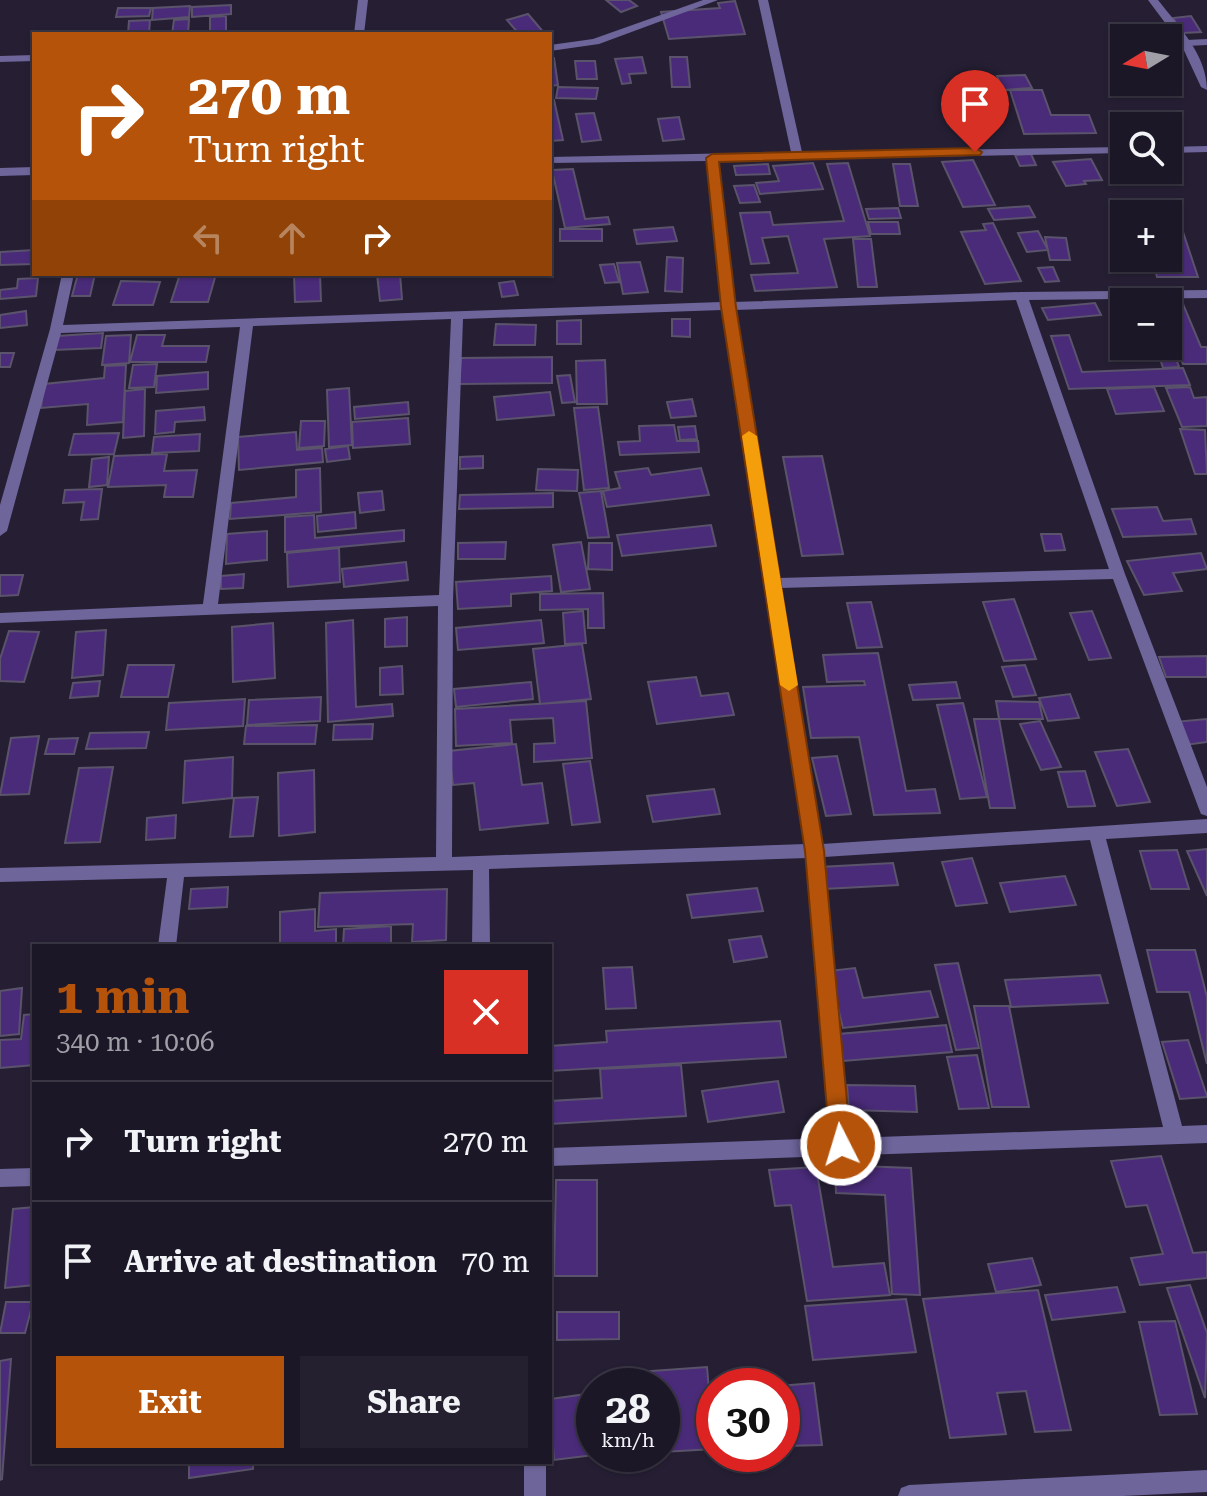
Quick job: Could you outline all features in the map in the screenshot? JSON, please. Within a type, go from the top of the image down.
[{"type":"street","points":[[359,32],[363,0]]},
{"type":"street","points":[[552,48],[595,42],[713,0]]},
{"type":"street","points":[[763,0],[797,154]]},
{"type":"street","points":[[1153,0],[1186,43],[1207,87]]},
{"type":"street","points":[[1186,43],[1207,42]]},
{"type":"street","points":[[0,59],[32,58]]},
{"type":"street","points":[[1182,150],[1207,149]]},
{"type":"street","points":[[552,160],[1110,150]]},
{"type":"street","points":[[712,158],[728,307],[815,851],[841,1145]]},
{"type":"street","points":[[0,172],[32,171]]},
{"type":"street","points":[[0,531],[68,276]]},
{"type":"street","points":[[56,329],[1021,296],[1207,294]]},
{"type":"street","points":[[1021,296],[1118,574],[1207,809]]},
{"type":"street","points":[[444,864],[446,600],[457,317]]},
{"type":"street","points":[[210,610],[247,323]]},
{"type":"street","points":[[773,583],[1118,574]]},
{"type":"street","points":[[0,618],[446,600]]},
{"type":"street","points":[[0,875],[815,851],[1207,826]]},
{"type":"street","points":[[1096,833],[1175,1137]]},
{"type":"street","points":[[481,863],[481,944]]},
{"type":"street","points":[[167,944],[177,869]]},
{"type":"street","points":[[552,1157],[1207,1134]]},
{"type":"street","points":[[0,1178],[32,1177]]},
{"type":"street","points":[[535,1464],[535,1496]]},
{"type":"street","points":[[909,1496],[1207,1481]]},
{"type":"building","points":[[606,0],[629,0],[637,6],[621,12]]},
{"type":"building","points":[[735,1],[745,34],[669,39],[661,12],[720,8],[718,3]]},
{"type":"building","points":[[231,5],[231,14],[192,17],[192,7]]},
{"type":"building","points":[[190,6],[189,17],[152,20],[153,8]]},
{"type":"building","points":[[118,8],[151,8],[149,16],[116,17]]},
{"type":"building","points":[[528,14],[543,32],[517,32],[507,20]]},
{"type":"building","points":[[226,16],[226,32],[210,32],[210,17]]},
{"type":"building","points":[[1191,16],[1201,32],[1183,33],[1182,24],[1177,24],[1173,18]]},
{"type":"building","points":[[189,19],[188,32],[172,32],[174,20]]},
{"type":"building","points":[[150,20],[149,32],[128,32],[129,21]]},
{"type":"building","points":[[642,57],[646,73],[629,74],[631,83],[622,84],[615,59]]},
{"type":"building","points":[[670,57],[687,57],[690,87],[672,87]]},
{"type":"building","points":[[552,58],[554,58],[558,85],[552,86]]},
{"type":"building","points":[[575,61],[595,61],[597,79],[577,79]]},
{"type":"building","points":[[1025,75],[1032,88],[1003,90],[997,76]]},
{"type":"building","points":[[558,87],[598,88],[596,99],[556,98]]},
{"type":"building","points":[[1010,90],[1042,90],[1051,115],[1089,115],[1096,133],[1024,134]]},
{"type":"building","points":[[552,100],[554,100],[563,140],[552,141]]},
{"type":"building","points":[[594,113],[601,140],[582,142],[576,114]]},
{"type":"building","points":[[679,117],[684,139],[663,141],[658,119]]},
{"type":"building","points":[[1031,154],[1036,165],[1020,166],[1015,155]]},
{"type":"building","points":[[1091,159],[1102,180],[1066,186],[1053,162]]},
{"type":"building","points":[[973,160],[995,205],[963,207],[942,162]]},
{"type":"building","points":[[813,163],[823,189],[760,194],[756,183],[779,181],[773,166]]},
{"type":"building","points":[[848,163],[870,236],[824,239],[837,287],[755,291],[751,275],[798,273],[788,236],[762,238],[769,263],[751,264],[740,213],[770,212],[773,225],[844,221],[827,164]]},
{"type":"building","points":[[768,164],[770,174],[736,175],[734,166]]},
{"type":"building","points":[[893,164],[910,164],[918,206],[900,206]]},
{"type":"building","points":[[573,169],[585,219],[608,217],[610,224],[565,228],[552,170]]},
{"type":"building","points":[[754,185],[760,202],[740,203],[734,186]]},
{"type":"building","points":[[1029,206],[1035,217],[994,220],[988,209]]},
{"type":"building","points":[[898,208],[901,218],[869,219],[866,209]]},
{"type":"building","points":[[868,222],[898,222],[900,234],[871,234]]},
{"type":"building","points":[[993,223],[1021,281],[985,284],[961,232],[986,230],[983,224]]},
{"type":"building","points":[[673,227],[677,241],[637,244],[634,230]]},
{"type":"building","points":[[560,229],[602,229],[602,241],[560,241]]},
{"type":"building","points":[[1182,229],[1198,277],[1157,277],[1156,272],[1182,272]]},
{"type":"building","points":[[1038,231],[1048,250],[1027,252],[1018,233]]},
{"type":"building","points":[[1045,237],[1066,238],[1070,260],[1050,260]]},
{"type":"building","points":[[853,239],[871,239],[877,287],[858,287]]},
{"type":"building","points":[[32,250],[32,264],[0,265],[0,252]]},
{"type":"building","points":[[667,257],[683,258],[682,292],[665,291]]},
{"type":"building","points":[[640,262],[648,292],[623,294],[617,263]]},
{"type":"building","points":[[614,264],[619,282],[605,283],[600,265]]},
{"type":"building","points":[[1053,267],[1059,281],[1045,282],[1038,268]]},
{"type":"building","points":[[77,276],[95,276],[90,296],[72,296]]},
{"type":"building","points":[[179,276],[215,276],[208,302],[171,302]]},
{"type":"building","points":[[294,276],[320,276],[321,301],[295,302]]},
{"type":"building","points":[[377,276],[400,276],[402,299],[380,301]]},
{"type":"building","points":[[38,278],[36,296],[0,299],[0,290],[17,288],[18,279]]},
{"type":"building","points":[[121,281],[160,282],[153,305],[113,305]]},
{"type":"building","points":[[514,281],[518,295],[502,297],[499,283]]},
{"type":"building","points":[[1095,303],[1101,315],[1048,320],[1042,308]]},
{"type":"building","points":[[1182,304],[1201,347],[1207,347],[1207,364],[1183,364]]},
{"type":"building","points":[[26,311],[27,325],[0,328],[0,315]]},
{"type":"building","points":[[672,319],[690,319],[690,337],[672,336]]},
{"type":"building","points":[[581,320],[581,344],[557,344],[557,321]]},
{"type":"building","points":[[496,324],[536,325],[535,345],[494,345]]},
{"type":"building","points":[[103,333],[101,348],[54,350],[57,336]]},
{"type":"building","points":[[131,335],[129,363],[102,365],[106,336]]},
{"type":"building","points":[[137,335],[165,335],[162,346],[209,346],[206,362],[130,362]]},
{"type":"building","points":[[1069,335],[1082,372],[1183,368],[1190,385],[1069,389],[1051,336]]},
{"type":"building","points":[[0,353],[14,353],[10,367],[0,367]]},
{"type":"building","points":[[552,357],[552,383],[459,384],[461,358]]},
{"type":"building","points":[[605,360],[607,404],[577,404],[576,361]]},
{"type":"building","points":[[1160,360],[1177,360],[1179,367],[1163,368]]},
{"type":"building","points":[[157,364],[154,387],[129,388],[133,365]]},
{"type":"building","points":[[126,365],[123,422],[87,425],[88,404],[41,408],[44,384],[104,378],[105,366]]},
{"type":"building","points":[[208,372],[208,389],[156,393],[157,376]]},
{"type":"building","points":[[570,375],[575,402],[562,403],[557,376]]},
{"type":"building","points":[[1154,387],[1164,411],[1116,414],[1107,389]]},
{"type":"building","points":[[1190,387],[1194,398],[1207,397],[1207,426],[1182,427],[1166,388]]},
{"type":"building","points":[[349,388],[352,445],[329,447],[327,390]]},
{"type":"building","points":[[145,389],[144,436],[123,438],[125,391]]},
{"type":"building","points":[[550,392],[554,415],[497,420],[494,397]]},
{"type":"building","points":[[692,399],[696,416],[671,418],[667,402]]},
{"type":"building","points":[[408,402],[409,414],[355,419],[354,407]]},
{"type":"building","points":[[204,407],[205,420],[175,422],[174,432],[155,434],[156,411]]},
{"type":"building","points":[[598,407],[609,488],[584,490],[574,408]]},
{"type":"building","points":[[408,418],[410,444],[353,448],[352,422]]},
{"type":"building","points":[[301,421],[325,421],[324,446],[299,448]]},
{"type":"building","points":[[674,425],[677,441],[698,441],[699,452],[620,455],[618,442],[640,441],[639,426]]},
{"type":"building","points":[[695,426],[697,439],[680,440],[678,427]]},
{"type":"building","points":[[1180,429],[1205,430],[1207,474],[1195,474]]},
{"type":"building","points":[[296,432],[297,450],[322,448],[323,462],[239,470],[238,437]]},
{"type":"building","points":[[119,433],[114,454],[69,455],[74,434]]},
{"type":"building","points":[[200,434],[199,451],[152,453],[154,437]]},
{"type":"building","points":[[348,446],[350,459],[327,462],[325,449]]},
{"type":"building","points":[[167,454],[164,471],[197,470],[193,497],[164,497],[166,485],[108,487],[114,456]]},
{"type":"building","points":[[483,456],[483,468],[460,469],[460,457]]},
{"type":"building","points":[[822,456],[843,554],[802,556],[783,457]]},
{"type":"building","points":[[109,457],[107,485],[89,487],[92,459]]},
{"type":"building","points":[[320,468],[321,512],[230,519],[231,503],[296,497],[296,470]]},
{"type":"building","points":[[648,468],[651,475],[701,468],[709,495],[607,507],[603,491],[620,488],[615,472]]},
{"type":"building","points":[[538,469],[578,470],[577,491],[536,490]]},
{"type":"building","points":[[102,489],[98,519],[81,520],[84,502],[63,503],[65,490]]},
{"type":"building","points":[[382,491],[384,510],[360,513],[358,493]]},
{"type":"building","points":[[601,491],[609,537],[588,538],[579,493]]},
{"type":"building","points":[[553,493],[553,507],[459,509],[460,495]]},
{"type":"building","points":[[1157,507],[1163,521],[1191,519],[1196,534],[1123,537],[1112,509]]},
{"type":"building","points":[[355,512],[356,528],[318,532],[317,516]]},
{"type":"building","points":[[314,515],[315,538],[404,530],[404,541],[285,552],[285,517]]},
{"type":"building","points":[[711,525],[716,546],[622,556],[617,535]]},
{"type":"building","points":[[267,531],[267,560],[226,564],[227,534]]},
{"type":"building","points":[[1041,534],[1061,534],[1065,550],[1045,551]]},
{"type":"building","points":[[506,542],[505,559],[458,559],[458,543]]},
{"type":"building","points":[[581,542],[590,589],[561,592],[553,545]]},
{"type":"building","points":[[589,543],[612,543],[612,570],[588,569]]},
{"type":"building","points":[[339,548],[340,582],[288,587],[287,553]]},
{"type":"building","points":[[1201,553],[1207,569],[1173,573],[1182,591],[1144,595],[1127,561]]},
{"type":"building","points":[[406,562],[408,580],[344,587],[342,569]]},
{"type":"building","points":[[244,574],[243,588],[221,589],[221,576]]},
{"type":"building","points":[[0,575],[23,575],[18,595],[0,596]]},
{"type":"building","points":[[551,576],[552,591],[511,594],[511,606],[458,609],[456,582]]},
{"type":"building","points":[[603,593],[604,628],[588,628],[588,609],[540,610],[540,594]]},
{"type":"building","points":[[1014,599],[1036,659],[1004,661],[983,602]]},
{"type":"building","points":[[871,602],[882,647],[857,648],[847,603]]},
{"type":"building","points":[[583,611],[586,643],[565,644],[563,613]]},
{"type":"building","points":[[1092,611],[1111,658],[1089,660],[1070,613]]},
{"type":"building","points":[[407,617],[407,646],[385,647],[385,619]]},
{"type":"building","points":[[353,620],[356,707],[392,704],[393,716],[328,722],[326,623]]},
{"type":"building","points":[[541,620],[544,643],[458,650],[456,628]]},
{"type":"building","points":[[273,623],[275,678],[233,682],[232,627]]},
{"type":"building","points":[[106,630],[103,675],[72,678],[76,632]]},
{"type":"building","points":[[9,631],[39,632],[24,682],[0,681],[0,659]]},
{"type":"building","points":[[582,644],[591,699],[540,704],[533,649]]},
{"type":"building","points":[[878,653],[906,791],[935,789],[940,813],[874,815],[859,737],[811,738],[803,687],[865,685],[864,681],[827,682],[823,655]]},
{"type":"building","points":[[1207,656],[1207,677],[1166,677],[1159,657]]},
{"type":"building","points":[[128,665],[174,665],[168,697],[121,697]]},
{"type":"building","points":[[1025,665],[1036,695],[1013,697],[1002,667]]},
{"type":"building","points":[[402,666],[403,694],[380,695],[380,668]]},
{"type":"building","points":[[696,677],[701,696],[728,693],[734,715],[657,724],[648,682]]},
{"type":"building","points":[[100,681],[98,696],[70,698],[73,683]]},
{"type":"building","points":[[531,682],[533,699],[456,707],[454,689]]},
{"type":"building","points":[[956,682],[960,698],[913,700],[909,685]]},
{"type":"building","points":[[1070,694],[1079,718],[1048,721],[1039,698]]},
{"type":"building","points":[[321,697],[320,721],[247,725],[249,700]]},
{"type":"building","points":[[245,699],[243,726],[166,730],[169,703]]},
{"type":"building","points":[[586,701],[592,758],[534,762],[534,744],[555,743],[553,718],[510,720],[512,743],[456,746],[455,709]]},
{"type":"building","points":[[996,701],[1039,702],[1043,719],[999,719]]},
{"type":"building","points":[[963,703],[987,797],[960,799],[937,705]]},
{"type":"building","points":[[974,719],[999,719],[1015,808],[990,808]]},
{"type":"building","points":[[1207,719],[1207,742],[1185,745],[1174,722]]},
{"type":"building","points":[[1040,721],[1061,767],[1041,770],[1020,724]]},
{"type":"building","points":[[373,724],[372,739],[333,740],[334,725]]},
{"type":"building","points":[[317,725],[315,744],[244,744],[246,726]]},
{"type":"building","points":[[149,732],[146,748],[86,749],[90,733]]},
{"type":"building","points":[[39,736],[29,794],[0,795],[11,738]]},
{"type":"building","points":[[78,738],[74,754],[45,754],[49,739]]},
{"type":"building","points":[[516,744],[522,785],[542,783],[548,823],[480,830],[474,783],[453,785],[449,751]]},
{"type":"building","points":[[1128,749],[1150,802],[1117,806],[1095,752]]},
{"type":"building","points":[[837,756],[851,814],[826,816],[812,758]]},
{"type":"building","points":[[233,757],[232,798],[183,803],[185,761]]},
{"type":"building","points":[[590,761],[600,822],[572,825],[563,764]]},
{"type":"building","points":[[113,767],[100,842],[65,843],[79,768]]},
{"type":"building","points":[[314,770],[315,832],[279,836],[278,773]]},
{"type":"building","points":[[1085,771],[1095,806],[1068,807],[1058,772]]},
{"type":"building","points":[[714,789],[720,814],[653,822],[647,796]]},
{"type":"building","points":[[258,797],[253,836],[230,837],[234,798]]},
{"type":"building","points":[[176,815],[175,838],[146,840],[147,818]]},
{"type":"building","points":[[1207,849],[1207,896],[1187,851]]},
{"type":"building","points":[[1177,850],[1189,889],[1151,889],[1140,851]]},
{"type":"building","points":[[972,858],[987,903],[956,906],[942,862]]},
{"type":"building","points":[[893,863],[898,885],[824,889],[820,867]]},
{"type":"building","points":[[1065,876],[1076,905],[1010,912],[1000,883]]},
{"type":"building","points":[[228,887],[227,907],[189,909],[191,889]]},
{"type":"building","points":[[757,888],[763,911],[692,918],[687,895]]},
{"type":"building","points":[[447,889],[446,940],[412,942],[413,924],[318,927],[320,893]]},
{"type":"building","points":[[315,909],[315,931],[336,929],[336,944],[280,944],[280,912]]},
{"type":"building","points":[[391,926],[391,944],[343,944],[344,929]]},
{"type":"building","points":[[761,936],[767,957],[734,962],[729,940]]},
{"type":"building","points":[[1147,950],[1195,950],[1207,997],[1207,1064],[1189,992],[1157,992]]},
{"type":"building","points":[[958,963],[979,1048],[956,1050],[935,965]]},
{"type":"building","points":[[632,967],[636,1008],[606,1009],[603,968]]},
{"type":"building","points":[[855,968],[863,998],[930,991],[938,1017],[843,1028],[829,971]]},
{"type":"building","points":[[1100,975],[1108,1003],[1011,1007],[1005,980]]},
{"type":"building","points":[[22,988],[19,1034],[0,1036],[0,991]]},
{"type":"building","points":[[974,1006],[1009,1006],[1029,1107],[992,1107]]},
{"type":"building","points":[[32,1014],[32,1065],[0,1068],[0,1040],[21,1039],[24,1015]]},
{"type":"building","points":[[780,1021],[786,1057],[552,1071],[552,1046],[607,1042],[606,1031]]},
{"type":"building","points":[[946,1025],[952,1052],[843,1061],[838,1034]]},
{"type":"building","points":[[1188,1040],[1207,1097],[1180,1099],[1162,1042]]},
{"type":"building","points":[[977,1055],[989,1108],[959,1109],[947,1057]]},
{"type":"building","points":[[681,1065],[686,1116],[552,1124],[552,1101],[602,1098],[600,1069]]},
{"type":"building","points":[[778,1081],[784,1112],[708,1122],[702,1091]]},
{"type":"building","points":[[847,1085],[915,1086],[917,1112],[849,1110]]},
{"type":"building","points":[[1161,1156],[1193,1253],[1207,1252],[1207,1278],[1140,1285],[1131,1258],[1163,1254],[1147,1205],[1126,1207],[1111,1161]]},
{"type":"building","points":[[835,1165],[911,1168],[920,1295],[892,1294],[885,1195],[836,1193]]},
{"type":"building","points":[[816,1167],[833,1267],[884,1263],[890,1295],[807,1301],[791,1205],[775,1206],[769,1170]]},
{"type":"building","points":[[556,1180],[597,1180],[597,1276],[554,1276]]},
{"type":"building","points":[[32,1207],[32,1285],[5,1288],[13,1209]]},
{"type":"building","points":[[1032,1258],[1041,1285],[996,1292],[988,1264]]},
{"type":"building","points":[[1190,1285],[1207,1333],[1205,1398],[1167,1288]]},
{"type":"building","points":[[1117,1287],[1125,1312],[1052,1320],[1045,1295]]},
{"type":"building","points":[[1038,1290],[1071,1430],[1035,1432],[1026,1391],[997,1393],[1006,1434],[950,1438],[923,1299]]},
{"type":"building","points":[[906,1299],[916,1352],[813,1360],[805,1306]]},
{"type":"building","points":[[6,1302],[32,1302],[25,1333],[0,1333]]},
{"type":"building","points":[[557,1312],[619,1312],[619,1339],[557,1340]]},
{"type":"building","points":[[1175,1321],[1197,1414],[1160,1415],[1139,1322]]},
{"type":"building","points":[[11,1359],[2,1479],[0,1480],[0,1361]]},
{"type":"building","points":[[707,1367],[696,1368],[696,1450],[680,1451],[680,1369]]},
{"type":"building","points":[[814,1383],[822,1445],[800,1446],[800,1384]]},
{"type":"building","points":[[576,1395],[576,1457],[554,1460],[552,1399]]},
{"type":"building","points":[[189,1464],[253,1464],[253,1469],[189,1478]]},
{"type":"slow traffic","points":[[749,436],[789,685]]},
{"type":"route","points":[[841,1145],[815,851],[728,307],[712,158],[975,152]]}]
